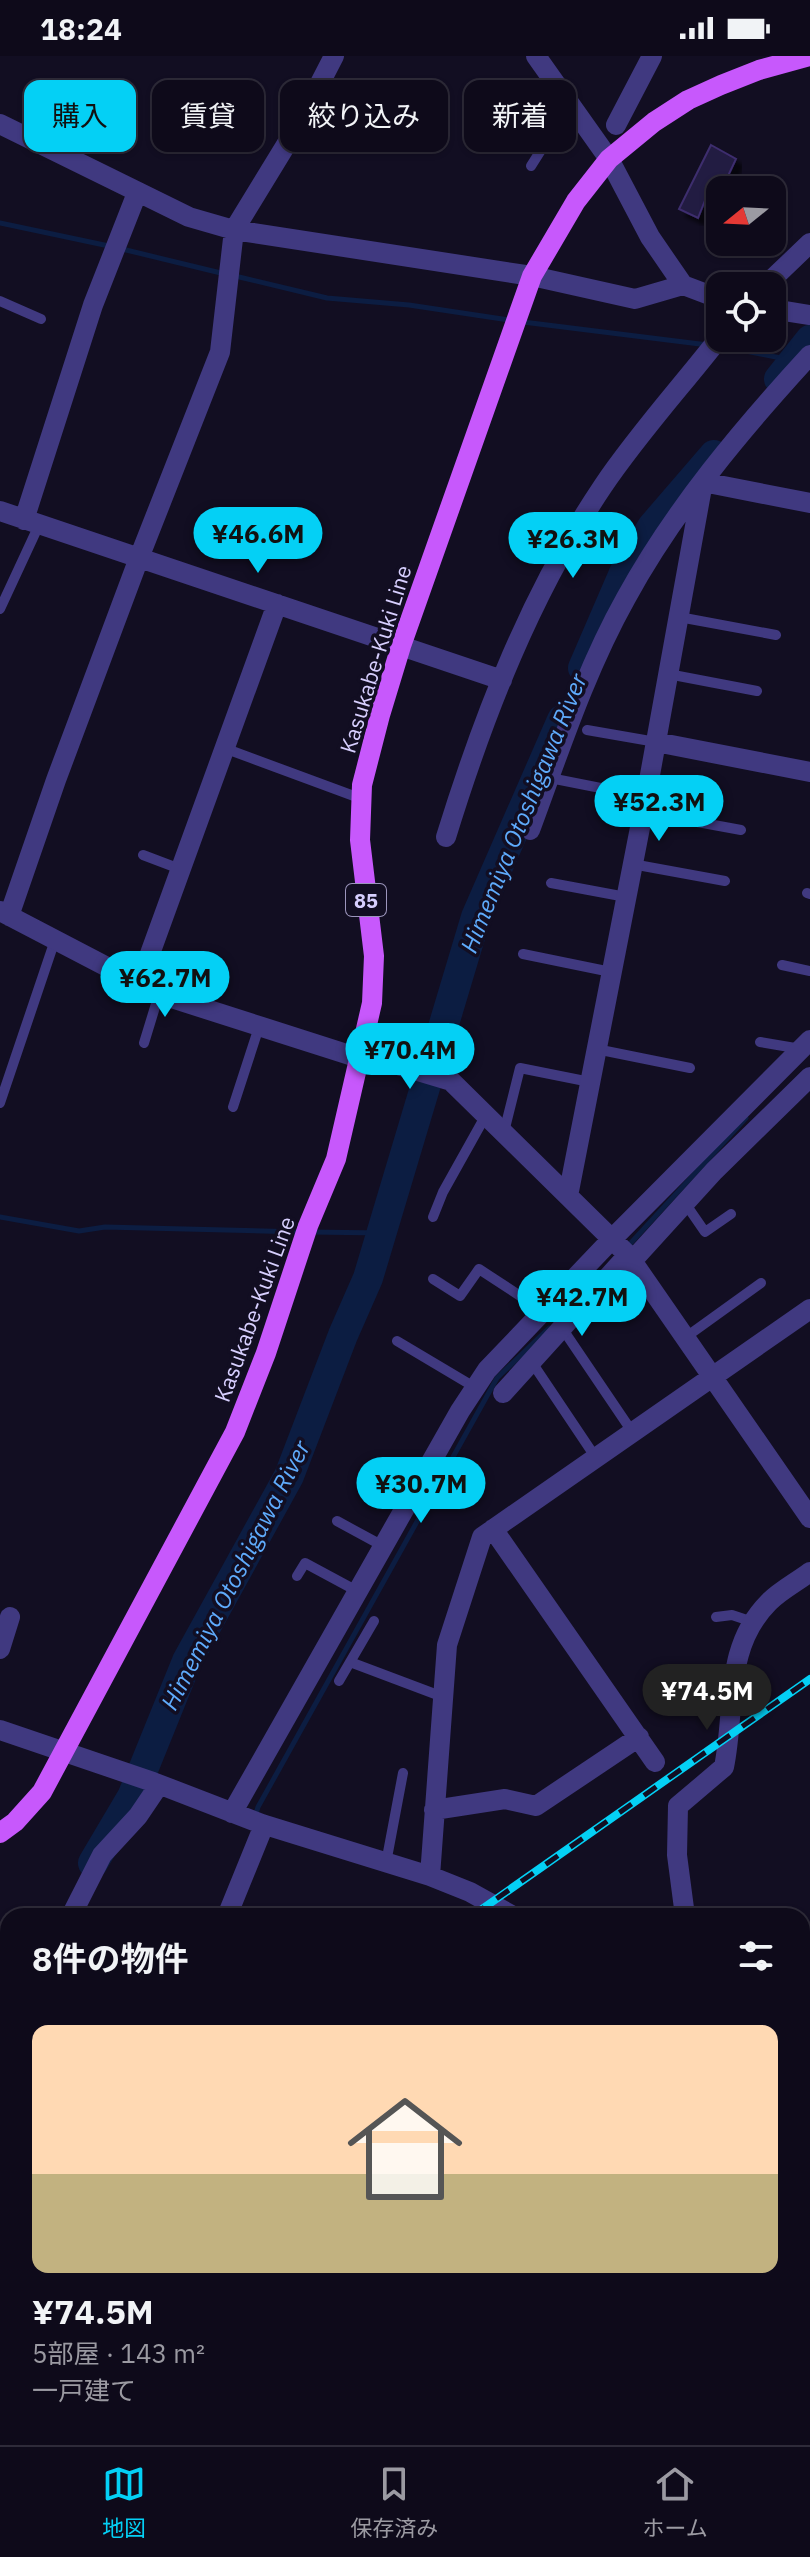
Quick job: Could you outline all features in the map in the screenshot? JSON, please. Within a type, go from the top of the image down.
[{"type":"main road","name":"Kasukabe-Kuki Line","points":[[0,1833],[15,1822],[42,1792],[68,1754],[235,1432],[266,1353],[308,1226],[336,1159],[372,1003],[374,956],[360,840],[362,785],[401,646],[532,276],[576,201],[609,159],[654,122],[688,100],[759,70],[810,56]]},
{"type":"street","points":[[334,56],[300,122],[234,230],[220,352],[4,913],[159,994],[359,1058],[381,1060],[451,1081],[622,1249],[810,1518]]},
{"type":"street","points":[[536,56],[553,80]]},
{"type":"street","points":[[616,125],[652,56]]},
{"type":"street","points":[[576,112],[609,159],[650,237],[683,285],[706,294]]},
{"type":"street","points":[[0,124],[189,217],[234,230],[532,276],[635,299],[683,285]]},
{"type":"street","points":[[32,522],[93,305],[137,193]]},
{"type":"street","points":[[780,272],[810,243]]},
{"type":"street","points":[[786,311],[810,315]]},
{"type":"street","points":[[446,837],[474,749],[502,680],[565,546],[644,430],[708,352]]},
{"type":"street","points":[[530,830],[568,724],[623,602],[642,569],[703,482],[810,355]]},
{"type":"street","points":[[703,482],[810,503]]},
{"type":"street","points":[[568,1196],[703,482]]},
{"type":"street","points":[[0,511],[502,680]]},
{"type":"street","points":[[139,984],[277,604]]},
{"type":"street","points":[[656,742],[810,772]]},
{"type":"street","points":[[503,1393],[562,1328],[622,1249],[806,1044]]},
{"type":"street","points":[[236,1814],[357,1591],[487,1370],[543,1311],[685,1203],[810,1077]]},
{"type":"street","points":[[430,1876],[447,1645],[482,1537],[810,1309]]},
{"type":"street","points":[[493,1529],[655,1762]]},
{"type":"street","points":[[684,1908],[677,1855],[678,1806],[724,1767],[732,1678],[746,1630],[770,1601],[810,1572]]},
{"type":"street","points":[[0,1649],[10,1617]]},
{"type":"street","points":[[0,1730],[156,1783],[263,1824],[430,1876],[499,1908]]},
{"type":"street","points":[[434,1810],[505,1799],[536,1806],[639,1737]]},
{"type":"street","points":[[75,1908],[102,1855],[138,1816],[156,1783]]},
{"type":"street","points":[[230,1908],[263,1824]]},
{"type":"lane","points":[[531,166],[540,152]]},
{"type":"lane","points":[[0,301],[41,319]]},
{"type":"lane","points":[[0,609],[32,522]]},
{"type":"lane","points":[[679,617],[776,635]]},
{"type":"lane","points":[[668,674],[757,691]]},
{"type":"lane","points":[[587,730],[656,742]]},
{"type":"lane","points":[[224,748],[362,799]]},
{"type":"lane","points":[[550,778],[741,830]]},
{"type":"lane","points":[[143,855],[180,869]]},
{"type":"lane","points":[[632,864],[725,881]]},
{"type":"lane","points":[[551,883],[626,897]]},
{"type":"lane","points":[[0,1103],[55,940]]},
{"type":"lane","points":[[523,954],[611,972]]},
{"type":"lane","points":[[782,965],[810,971]]},
{"type":"lane","points":[[144,1043],[159,994]]},
{"type":"lane","points":[[233,1107],[259,1027]]},
{"type":"lane","points":[[760,1042],[806,1044]]},
{"type":"lane","points":[[596,1049],[690,1068]]},
{"type":"lane","points":[[504,1133],[520,1068],[590,1082]]},
{"type":"lane","points":[[433,1217],[443,1192],[486,1115]]},
{"type":"lane","points":[[685,1203],[705,1232],[731,1214]]},
{"type":"lane","points":[[433,1279],[460,1296],[479,1269],[543,1311]]},
{"type":"lane","points":[[686,1337],[761,1283]]},
{"type":"lane","points":[[562,1328],[633,1433]]},
{"type":"lane","points":[[397,1341],[476,1388]]},
{"type":"lane","points":[[531,1361],[596,1458]]},
{"type":"lane","points":[[337,1521],[383,1546]]},
{"type":"lane","points":[[297,1576],[305,1563],[357,1591]]},
{"type":"lane","points":[[716,1617],[732,1615],[753,1622]]},
{"type":"lane","points":[[339,1681],[374,1621]]},
{"type":"lane","points":[[350,1662],[443,1697]]},
{"type":"lane","points":[[386,1863],[403,1773]]},
{"type":"building","points":[[711,145],[736,159],[728,176],[706,176],[706,198],[698,218],[679,209]]},
{"type":"waterway","points":[[0,223],[109,246]]},
{"type":"waterway","points":[[122,249],[225,274]]},
{"type":"waterway","points":[[235,276],[327,298],[409,305],[509,320]]},
{"type":"waterway","points":[[523,322],[706,345]]},
{"type":"waterway","points":[[779,379],[810,340]]},
{"type":"waterway","points":[[751,352],[781,358],[790,364]]},
{"type":"waterway","name":"Himemiya Otoshigawa River","points":[[583,668],[624,573],[652,527],[714,455]]},
{"type":"waterway","name":"Himemiya Otoshigawa River","points":[[93,1863],[132,1797],[187,1661],[289,1476],[368,1278],[476,917],[562,720]]},
{"type":"waterway","points":[[628,1246],[746,1118]]},
{"type":"waterway","points":[[0,1217],[79,1231],[105,1227],[301,1232]]},
{"type":"waterway","points":[[311,1232],[382,1233]]},
{"type":"waterway","points":[[255,1817],[497,1378],[549,1328]]},
{"type":"railway","points":[[483,1908],[810,1679]]}]
